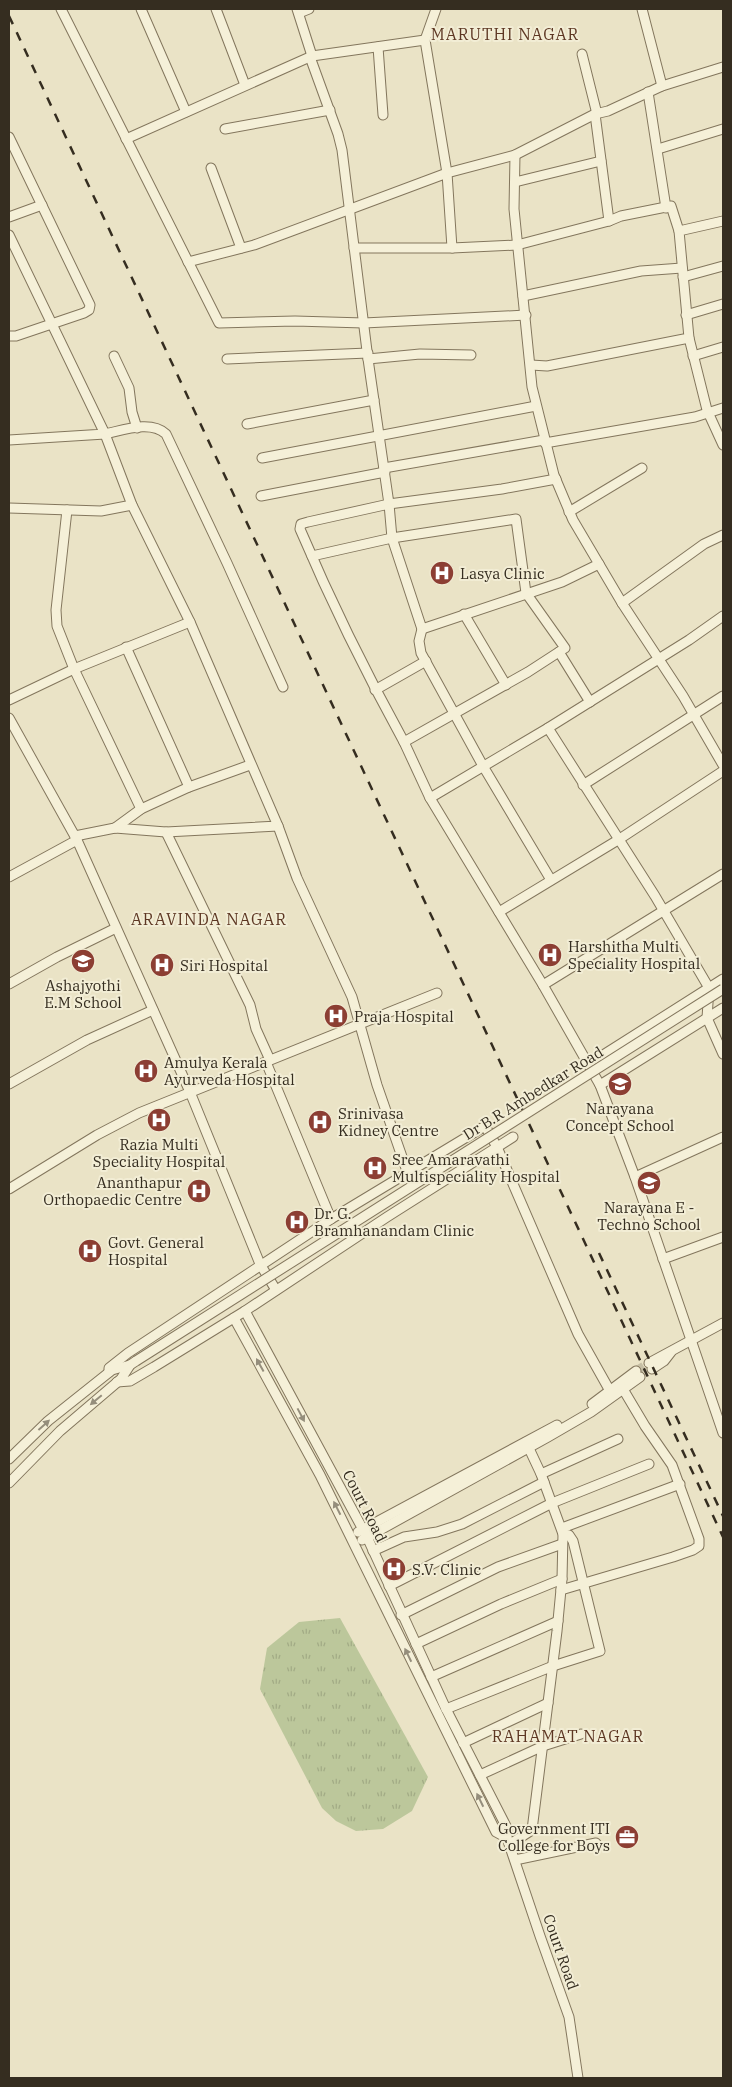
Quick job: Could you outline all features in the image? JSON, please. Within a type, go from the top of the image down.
[{"type":"street","points":[[64,9],[126,139],[219,323],[295,321],[364,323],[526,315]]},
{"type":"street","points":[[141,9],[186,112]]},
{"type":"street","points":[[216,9],[244,85]]},
{"type":"street","points":[[309,9],[298,11],[340,141],[392,538],[422,629],[419,641],[426,661],[483,766],[551,880]]},
{"type":"street","points":[[436,9],[425,40],[447,173],[452,248]]},
{"type":"street","points":[[642,9],[662,86]]},
{"type":"street","points":[[126,139],[311,56],[425,40]]},
{"type":"street","points":[[378,47],[383,115]]},
{"type":"street","points":[[582,54],[596,114],[609,222]]},
{"type":"street","points":[[188,262],[241,248],[350,210],[447,173],[516,155],[596,114],[608,111],[662,86],[723,67]]},
{"type":"street","points":[[648,92],[666,208]]},
{"type":"street","points":[[224,129],[330,110]]},
{"type":"street","points":[[658,149],[723,129]]},
{"type":"street","points":[[9,137],[90,305],[89,310],[84,313],[16,336],[9,336]]},
{"type":"street","points":[[516,155],[514,209],[532,386],[556,479],[569,512],[599,564],[694,715],[723,765]]},
{"type":"street","points":[[515,182],[601,160]]},
{"type":"street","points":[[211,168],[241,248]]},
{"type":"street","points":[[9,217],[42,205]]},
{"type":"street","points":[[354,248],[452,248],[517,245],[609,222],[622,216],[672,206],[679,231],[688,338],[708,414],[723,445]]},
{"type":"street","points":[[679,231],[723,221]]},
{"type":"street","points":[[10,241],[105,434],[132,505],[190,622],[250,765],[278,826],[312,911],[352,997],[377,1085],[408,1174]]},
{"type":"street","points":[[523,296],[641,271],[682,273],[723,266]]},
{"type":"street","points":[[686,315],[723,304]]},
{"type":"street","points":[[531,365],[548,366],[688,338]]},
{"type":"street","points":[[693,356],[723,347]]},
{"type":"street","points":[[227,359],[420,354],[471,355]]},
{"type":"street","points":[[114,356],[129,388],[132,412],[138,428]]},
{"type":"street","points":[[247,424],[374,400]]},
{"type":"street","points":[[262,458],[536,406]]},
{"type":"street","points":[[261,496],[384,470],[708,414],[723,408]]},
{"type":"street","points":[[9,440],[105,434],[138,428],[158,428],[168,438],[283,687]]},
{"type":"street","points":[[569,512],[642,468]]},
{"type":"street","points":[[556,479],[502,490],[389,504],[301,524],[300,529],[375,690],[404,742],[430,798],[544,985],[600,1085],[635,1177],[691,1340],[721,1416],[723,1433]]},
{"type":"street","points":[[9,508],[101,510],[132,505]]},
{"type":"street","points":[[67,510],[56,616],[57,626],[74,669],[141,808]]},
{"type":"street","points":[[312,556],[392,538],[516,518],[526,593],[565,648],[455,715],[404,742]]},
{"type":"street","points":[[622,603],[704,544],[723,535]]},
{"type":"street","points":[[422,629],[562,582],[599,564]]},
{"type":"street","points":[[464,614],[506,685]]},
{"type":"street","points":[[430,798],[590,702],[723,616]]},
{"type":"street","points":[[9,700],[74,669],[190,622]]},
{"type":"street","points":[[126,647],[189,787]]},
{"type":"street","points":[[559,652],[590,702]]},
{"type":"street","points":[[375,690],[426,661]]},
{"type":"street","points":[[583,785],[723,696]]},
{"type":"street","points":[[9,718],[76,838],[190,1092],[260,1264],[276,1290]]},
{"type":"street","points":[[548,728],[709,988],[707,1018],[723,1054]]},
{"type":"street","points":[[116,828],[141,808],[189,787],[250,765]]},
{"type":"street","points":[[498,912],[618,840],[723,771]]},
{"type":"street","points":[[9,877],[76,838],[116,828],[166,832],[278,826]]},
{"type":"street","points":[[166,832],[250,1005],[256,1029],[268,1061],[332,1219]]},
{"type":"street","points":[[544,985],[723,874]]},
{"type":"street","points":[[9,984],[56,957],[116,928]]},
{"type":"street","points":[[589,1064],[723,979]]},
{"type":"street","name":"Dr B.R Ambedkar Road","points":[[9,1458],[48,1421],[109,1372],[133,1363],[723,989]]},
{"type":"street","points":[[9,1189],[97,1135],[139,1113],[437,993]]},
{"type":"street","points":[[600,1085],[723,1008]]},
{"type":"street","points":[[9,1084],[87,1040],[153,1010]]},
{"type":"street","points":[[109,1372],[109,1368],[128,1353],[260,1264],[485,1126],[497,1148],[578,1334],[610,1391]]},
{"type":"street","points":[[635,1177],[723,1136]]},
{"type":"street","points":[[117,1382],[130,1382],[234,1318],[513,1137]]},
{"type":"street","points":[[663,1260],[723,1237]]},
{"type":"street","name":"Court Road","points":[[245,1310],[365,1534],[431,1677],[507,1828],[515,1860],[569,2017],[578,2078]]},
{"type":"street","name":"Court Road","points":[[234,1318],[320,1475],[496,1832],[509,1841]]},
{"type":"street","points":[[650,1366],[667,1359],[673,1350],[723,1323]]},
{"type":"street","name":"Dr B.R Ambedkar Road","points":[[9,1484],[60,1430],[117,1382],[133,1363]]},
{"type":"street","points":[[353,1540],[591,1412],[623,1389],[638,1374],[528,1445]]},
{"type":"street","points":[[561,1590],[673,1557],[699,1546],[699,1539],[680,1484],[668,1458],[645,1426],[623,1389]]},
{"type":"street","points":[[372,1551],[404,1537],[450,1529],[618,1439]]},
{"type":"street","points":[[509,1841],[532,1830],[562,1579],[562,1535],[543,1478],[528,1445]]},
{"type":"street","points":[[389,1586],[552,1503],[649,1464]]},
{"type":"street","points":[[401,1614],[562,1535],[680,1484]]},
{"type":"street","points":[[446,1708],[553,1666],[600,1650],[573,1541],[569,1535],[562,1535]]},
{"type":"street","points":[[416,1644],[502,1604],[562,1579]]},
{"type":"street","points":[[431,1677],[558,1621]]},
{"type":"street","points":[[463,1743],[548,1703]]},
{"type":"street","points":[[480,1775],[543,1746],[580,1734]]},
{"type":"street","points":[[515,1860],[596,1843]]},
{"type":"green space","points":[[340,1618],[428,1777],[412,1811],[383,1829],[356,1831],[336,1821],[322,1808],[260,1689],[267,1648],[299,1622]]},
{"type":"tunnel","points":[[636,1371],[649,1363]]},
{"type":"railway","points":[[9,16],[723,1537]]},
{"type":"railway","points":[[599,1253],[723,1516]]},
{"type":"place","name":"Lasya Clinic","points":[[442,573]]},
{"type":"place","name":"Harshitha Multi Speciality Hospital","points":[[550,955]]},
{"type":"place","name":"Ashajyothi E.M School","points":[[83,961]]},
{"type":"place","name":"Siri Hospital","points":[[162,965]]},
{"type":"place","name":"Praja Hospital","points":[[336,1016]]},
{"type":"place","name":"Amulya Kerala Ayurveda Hospital","points":[[146,1071]]},
{"type":"place","name":"Narayana Concept School","points":[[620,1084]]},
{"type":"place","name":"Razia Multi Speciality Hospital","points":[[159,1120]]},
{"type":"place","name":"Srinivasa Kidney Centre","points":[[320,1122]]},
{"type":"place","name":"Sree Amaravathi Multispeciality Hospital","points":[[375,1168]]},
{"type":"place","name":"Narayana E - Techno School","points":[[649,1183]]},
{"type":"place","name":"Ananthapur Orthopaedic Centre","points":[[199,1191]]},
{"type":"place","name":"Dr. G. Bramhanandam Clinic","points":[[297,1222]]},
{"type":"place","name":"Govt. General Hospital","points":[[90,1251]]},
{"type":"place","name":"S.V. Clinic","points":[[394,1569]]},
{"type":"place","name":"Government ITI College for Boys","points":[[627,1837]]},
{"type":"district","name":"MARUTHI NAGAR","points":[[505,34]]},
{"type":"district","name":"ARAVINDA NAGAR","points":[[209,919]]},
{"type":"district","name":"RAHAMAT NAGAR","points":[[568,1736]]}]
